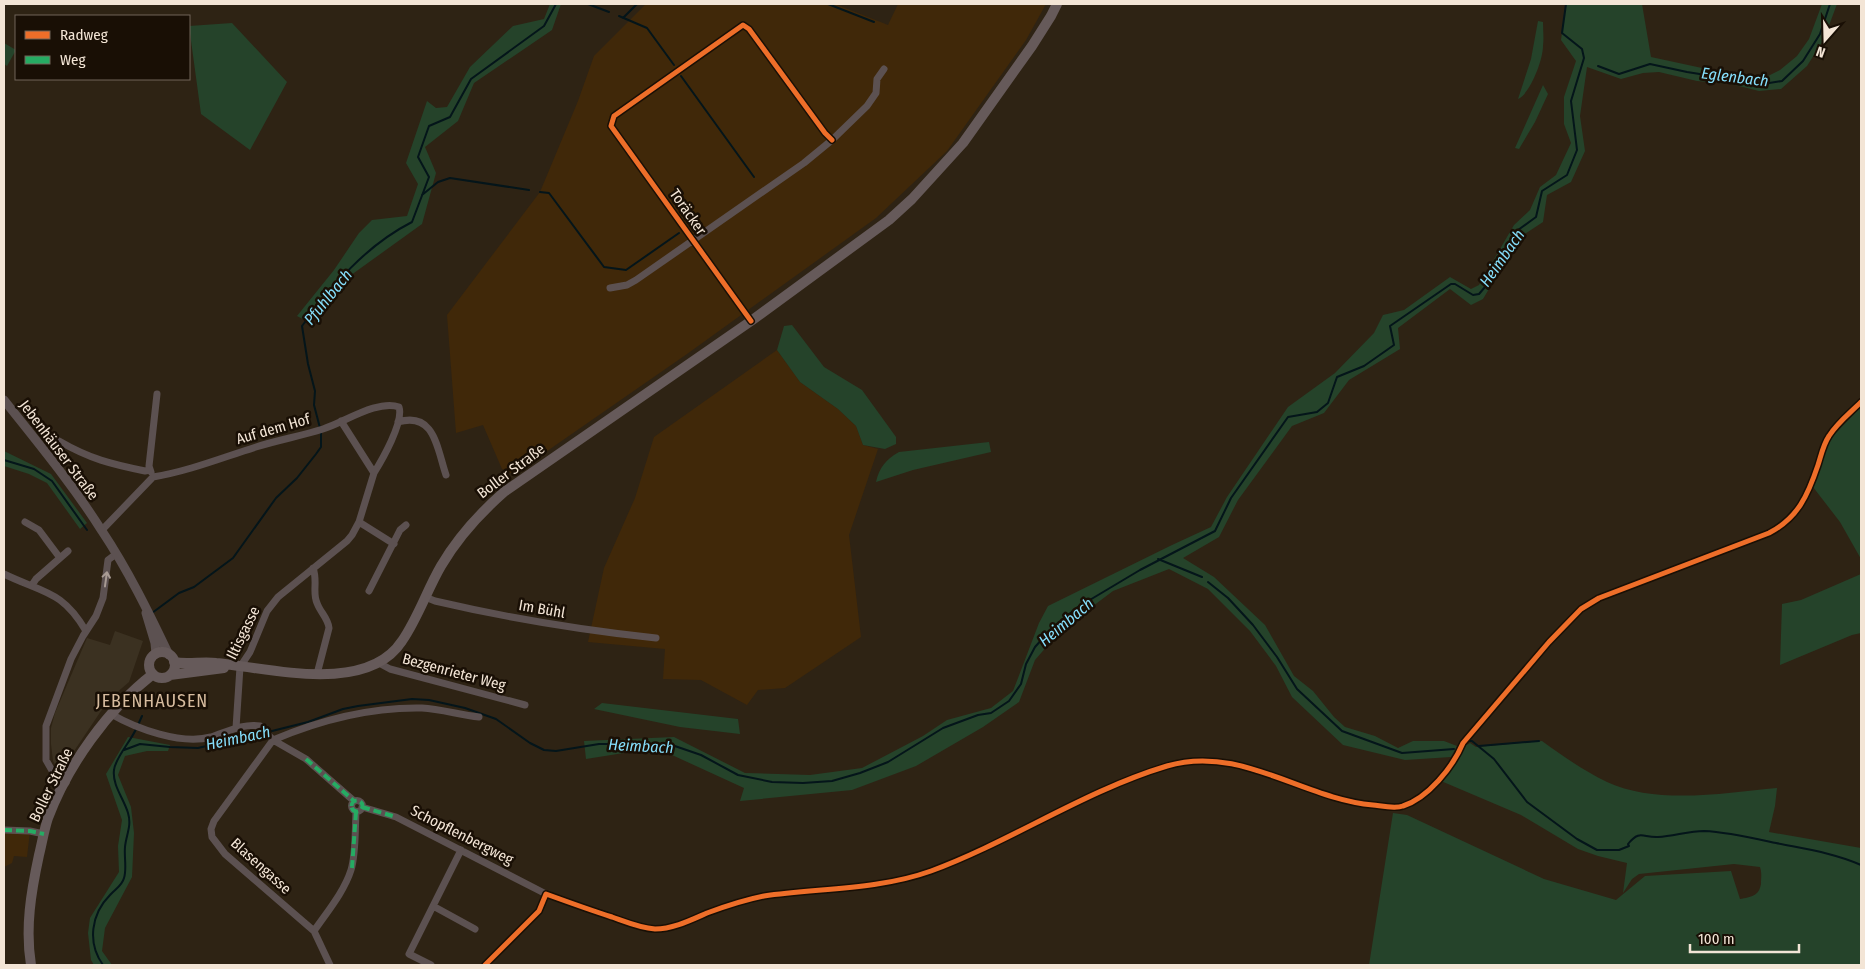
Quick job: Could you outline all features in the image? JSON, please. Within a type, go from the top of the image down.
[{"type":"main road","name":"Boller Straße","points":[[172,658],[184,664],[213,662],[240,667],[330,675],[366,668],[391,653],[402,641],[441,566],[480,513],[504,492],[679,369],[751,321],[889,220],[912,199],[963,143],[1032,46],[1057,4]]},
{"type":"main road","points":[[162,653],[172,658],[174,669],[170,675],[163,678],[153,674],[150,662],[156,654],[162,653]]},
{"type":"main road","name":"Boller Straße","points":[[170,675],[240,667]]},
{"type":"main road","name":"Boller Straße","points":[[31,965],[27,931],[32,889],[48,818],[91,739],[111,714],[153,674]]},
{"type":"street","name":"Toräcker","points":[[751,321],[611,126],[614,116],[743,26],[749,29],[832,140]]},
{"type":"street","points":[[610,288],[627,285],[636,280],[804,163],[832,140],[867,106],[876,93],[877,79],[884,69]]},
{"type":"street","points":[[102,530],[152,474],[149,466],[157,394]]},
{"type":"street","name":"Jebenhäuser Straße","points":[[4,400],[62,473],[102,530],[144,606]]},
{"type":"street","name":"Auf dem Hof","points":[[59,442],[87,457],[108,464],[152,474],[179,473],[256,447],[321,429],[374,408],[394,405],[399,407]]},
{"type":"street","name":"Iltisgasse","points":[[236,728],[240,667],[250,652],[267,611],[278,597],[347,541],[359,522],[374,473],[385,454],[398,422],[399,407]]},
{"type":"street","points":[[398,422],[407,420],[421,421],[427,424],[446,475]]},
{"type":"street","points":[[341,422],[374,473]]},
{"type":"street","points":[[25,522],[39,530],[60,558]]},
{"type":"street","points":[[359,522],[394,544]]},
{"type":"street","points":[[369,591],[400,530],[406,525]]},
{"type":"street","points":[[32,585],[36,579],[68,550]]},
{"type":"street","points":[[66,783],[54,774],[46,760],[46,726],[71,659],[96,616],[103,598],[108,560],[116,554]]},
{"type":"street","points":[[313,568],[316,576],[315,596],[317,604],[330,628],[317,674]]},
{"type":"street","points":[[4,574],[32,585],[62,601],[72,610],[86,631]]},
{"type":"street","name":"Im Bühl","points":[[425,597],[498,616],[588,631],[656,638]]},
{"type":"street","points":[[144,606],[155,643],[156,654]]},
{"type":"street","points":[[144,606],[154,620],[172,658]]},
{"type":"street","name":"Bezgenrieter Weg","points":[[377,662],[390,669],[525,705]]},
{"type":"street","points":[[272,739],[340,716],[373,711],[423,708],[479,717]]},
{"type":"street","points":[[111,714],[125,722],[171,737],[188,739],[211,737],[236,728],[260,726],[272,739],[306,759],[354,801],[361,802],[352,868],[332,906],[314,931],[330,965]]},
{"type":"street","name":"Blasengasse","points":[[272,739],[214,821],[211,829],[212,837],[225,854],[314,931]]},
{"type":"street","name":"Schopflenbergweg","points":[[359,809],[396,817],[546,894]]},
{"type":"street","points":[[4,830],[30,831],[44,834]]},
{"type":"street","points":[[430,965],[409,954],[461,850]]},
{"type":"street","points":[[433,906],[474,929]]},
{"type":"shaded area","points":[[646,4],[835,4],[888,25],[898,4],[1046,4],[1026,40],[947,151],[876,218],[687,354],[514,474],[502,469],[483,425],[456,433],[447,315],[540,192],[578,101],[594,56]]},
{"type":"shaded area","points":[[777,350],[800,382],[838,409],[856,426],[863,445],[878,449],[849,535],[861,637],[785,688],[758,690],[747,705],[701,680],[663,679],[665,649],[588,642],[604,568],[635,498],[654,437]]},
{"type":"shaded area","points":[[115,631],[143,641],[129,682],[115,694],[101,711],[64,766],[58,769],[53,761],[51,744],[51,728],[55,713],[87,638],[110,645]]},
{"type":"shaded area","points":[[4,831],[30,831],[27,857],[14,856],[12,863],[4,867]]},
{"type":"green space","points":[[550,4],[561,4],[552,30],[474,83],[458,121],[425,147],[436,173],[422,224],[347,278],[310,323],[297,316],[334,270],[359,233],[372,220],[407,216],[418,184],[406,163],[427,101],[436,108],[447,107],[470,67],[513,26],[544,19]]},
{"type":"green space","points":[[1566,4],[1642,4],[1651,57],[1739,76],[1766,77],[1780,70],[1797,56],[1809,39],[1822,4],[1837,4],[1824,39],[1807,66],[1781,89],[1759,91],[1731,84],[1697,81],[1659,72],[1643,73],[1621,79],[1587,67],[1580,116],[1585,151],[1571,182],[1547,195],[1543,222],[1520,237],[1483,299],[1471,305],[1450,289],[1398,328],[1400,349],[1349,380],[1324,413],[1292,426],[1238,500],[1219,537],[1183,558],[1214,577],[1265,625],[1294,676],[1313,691],[1334,717],[1345,727],[1375,736],[1398,748],[1413,741],[1444,741],[1457,746],[1451,757],[1405,760],[1343,745],[1292,697],[1276,666],[1250,631],[1208,589],[1169,569],[1113,591],[1061,630],[1035,660],[1019,702],[983,727],[916,766],[852,790],[740,801],[744,788],[672,755],[630,752],[586,759],[584,741],[674,737],[745,773],[810,775],[862,768],[923,736],[947,720],[991,708],[1013,691],[1039,623],[1048,606],[1211,527],[1227,497],[1288,407],[1335,373],[1374,333],[1383,315],[1404,310],[1450,277],[1471,289],[1479,285],[1514,225],[1530,210],[1540,187],[1556,175],[1571,143],[1564,124],[1564,97],[1576,61],[1561,40]]},
{"type":"green space","points":[[1538,21],[1543,22],[1541,59],[1527,91],[1518,99],[1531,59]]},
{"type":"green space","points":[[232,23],[287,82],[250,150],[201,114],[190,26]]},
{"type":"green space","points":[[4,43],[15,49],[15,52],[7,66],[4,64]]},
{"type":"green space","points":[[1543,85],[1548,94],[1535,122],[1519,149],[1515,148]]},
{"type":"green space","points":[[792,325],[824,367],[862,390],[896,437],[896,444],[885,449],[863,445],[856,426],[838,409],[800,382],[777,350],[784,326]]},
{"type":"green space","points":[[1861,407],[1861,559],[1840,522],[1813,487],[1824,452],[1831,438]]},
{"type":"green space","points":[[989,442],[991,452],[913,470],[876,482],[884,464],[899,452]]},
{"type":"green space","points":[[4,451],[51,474],[87,523],[80,529],[47,483],[29,474],[4,466]]},
{"type":"green space","points":[[1861,574],[1861,633],[1780,665],[1782,604],[1801,600]]},
{"type":"green space","points":[[602,703],[738,719],[740,734],[680,727],[594,709]]},
{"type":"green space","points":[[128,737],[170,745],[168,751],[147,751],[125,756],[118,775],[131,807],[134,833],[132,877],[105,928],[102,951],[112,965],[94,965],[91,960],[88,933],[90,918],[119,872],[118,846],[122,820],[106,774]]},
{"type":"green space","points":[[1542,741],[1582,768],[1607,782],[1626,789],[1647,793],[1691,795],[1777,788],[1769,832],[1861,848],[1861,965],[1369,965],[1393,813],[1407,815],[1544,879],[1616,900],[1645,876],[1731,871],[1740,899],[1751,897],[1758,891],[1761,884],[1760,867],[1734,864],[1639,874],[1632,879],[1623,893],[1627,863],[1578,849],[1521,815],[1441,781],[1451,769],[1463,747],[1470,743],[1476,747]]},
{"type":"waterway","name":"Pfuhlbach","points":[[320,428],[314,405],[315,391],[308,364],[302,326],[338,281],[351,268],[379,243],[412,222],[429,177],[418,157],[429,126],[450,117],[471,79],[544,26],[556,4]]},
{"type":"waterway","points":[[588,4],[609,12]]},
{"type":"waterway","points":[[623,18],[637,4]]},
{"type":"waterway","points":[[828,4],[874,22]]},
{"type":"waterway","name":"Heimbach","points":[[268,732],[358,706],[412,699],[429,700],[465,708],[496,719],[530,743],[544,750],[556,751],[599,744],[669,744],[701,755],[738,775],[772,782],[803,783],[832,781],[860,773],[888,762],[943,728],[978,715],[991,713],[1009,701],[1021,684],[1026,664],[1035,647],[1052,628],[1078,607],[1140,570],[1215,531],[1231,498],[1288,417],[1317,412],[1328,403],[1337,377],[1364,366],[1394,345],[1390,326],[1451,284],[1455,284],[1473,295],[1479,294],[1485,287],[1518,230],[1536,217],[1542,191],[1567,175],[1577,150],[1571,101],[1584,58],[1582,49],[1562,33],[1566,4]]},
{"type":"waterway","name":"Eglenbach","points":[[1598,66],[1619,74],[1650,64],[1763,84],[1782,81],[1803,61],[1820,34],[1830,4]]},
{"type":"waterway","points":[[619,16],[647,28],[674,65]]},
{"type":"waterway","points":[[681,76],[754,177]]},
{"type":"waterway","points":[[422,195],[438,182],[450,178],[529,190]]},
{"type":"waterway","points":[[540,192],[549,193],[604,267],[626,270],[679,233]]},
{"type":"waterway","name":"Pfuhlbach","points":[[152,613],[179,593],[194,587],[233,558],[276,498],[297,478],[321,447],[321,432]]},
{"type":"waterway","points":[[4,460],[34,469],[52,481],[87,530]]},
{"type":"waterway","points":[[1158,559],[1202,577]]},
{"type":"waterway","points":[[1208,582],[1228,598],[1253,625],[1277,657],[1297,689],[1342,731],[1402,753],[1454,749]]},
{"type":"waterway","name":"Pfuhlbach","points":[[138,725],[142,716]]},
{"type":"waterway","name":"Pfuhlbach","points":[[103,965],[95,947],[93,929],[99,911],[123,881],[129,822],[126,808],[115,781],[114,770],[117,760],[136,729]]},
{"type":"waterway","name":"Heimbach","points":[[124,750],[140,744],[198,748],[263,733]]},
{"type":"waterway","points":[[1468,741],[1472,741],[1494,759],[1527,802],[1577,839],[1597,850],[1619,850],[1629,846],[1628,844],[1632,839],[1639,835],[1658,837],[1704,831],[1740,836],[1819,852],[1861,865]]},
{"type":"waterway","points":[[1479,746],[1539,741]]},
{"type":"marked path","points":[[306,759],[354,801]]},
{"type":"marked path","points":[[357,800],[363,806],[357,812],[351,806],[357,800]]},
{"type":"marked path","points":[[362,807],[396,817]]},
{"type":"marked path","points":[[352,868],[356,812]]},
{"type":"marked path","points":[[4,830],[30,831],[44,834]]},
{"type":"cycle path","points":[[751,321],[611,126],[614,116],[743,25],[749,29],[832,140]]},
{"type":"cycle path","points":[[485,965],[539,911],[546,894],[638,926],[655,929],[682,924],[721,908],[764,896],[890,882],[931,871],[961,859],[1077,802],[1136,776],[1167,766],[1194,761],[1220,762],[1246,767],[1347,801],[1388,807],[1403,806],[1422,796],[1439,780],[1453,762],[1463,743],[1549,642],[1581,609],[1599,598],[1769,533],[1795,513],[1806,496],[1829,436],[1840,422],[1861,402]]},
{"type":"district","name":"JEBENHAUSEN","points":[[152,701]]}]
